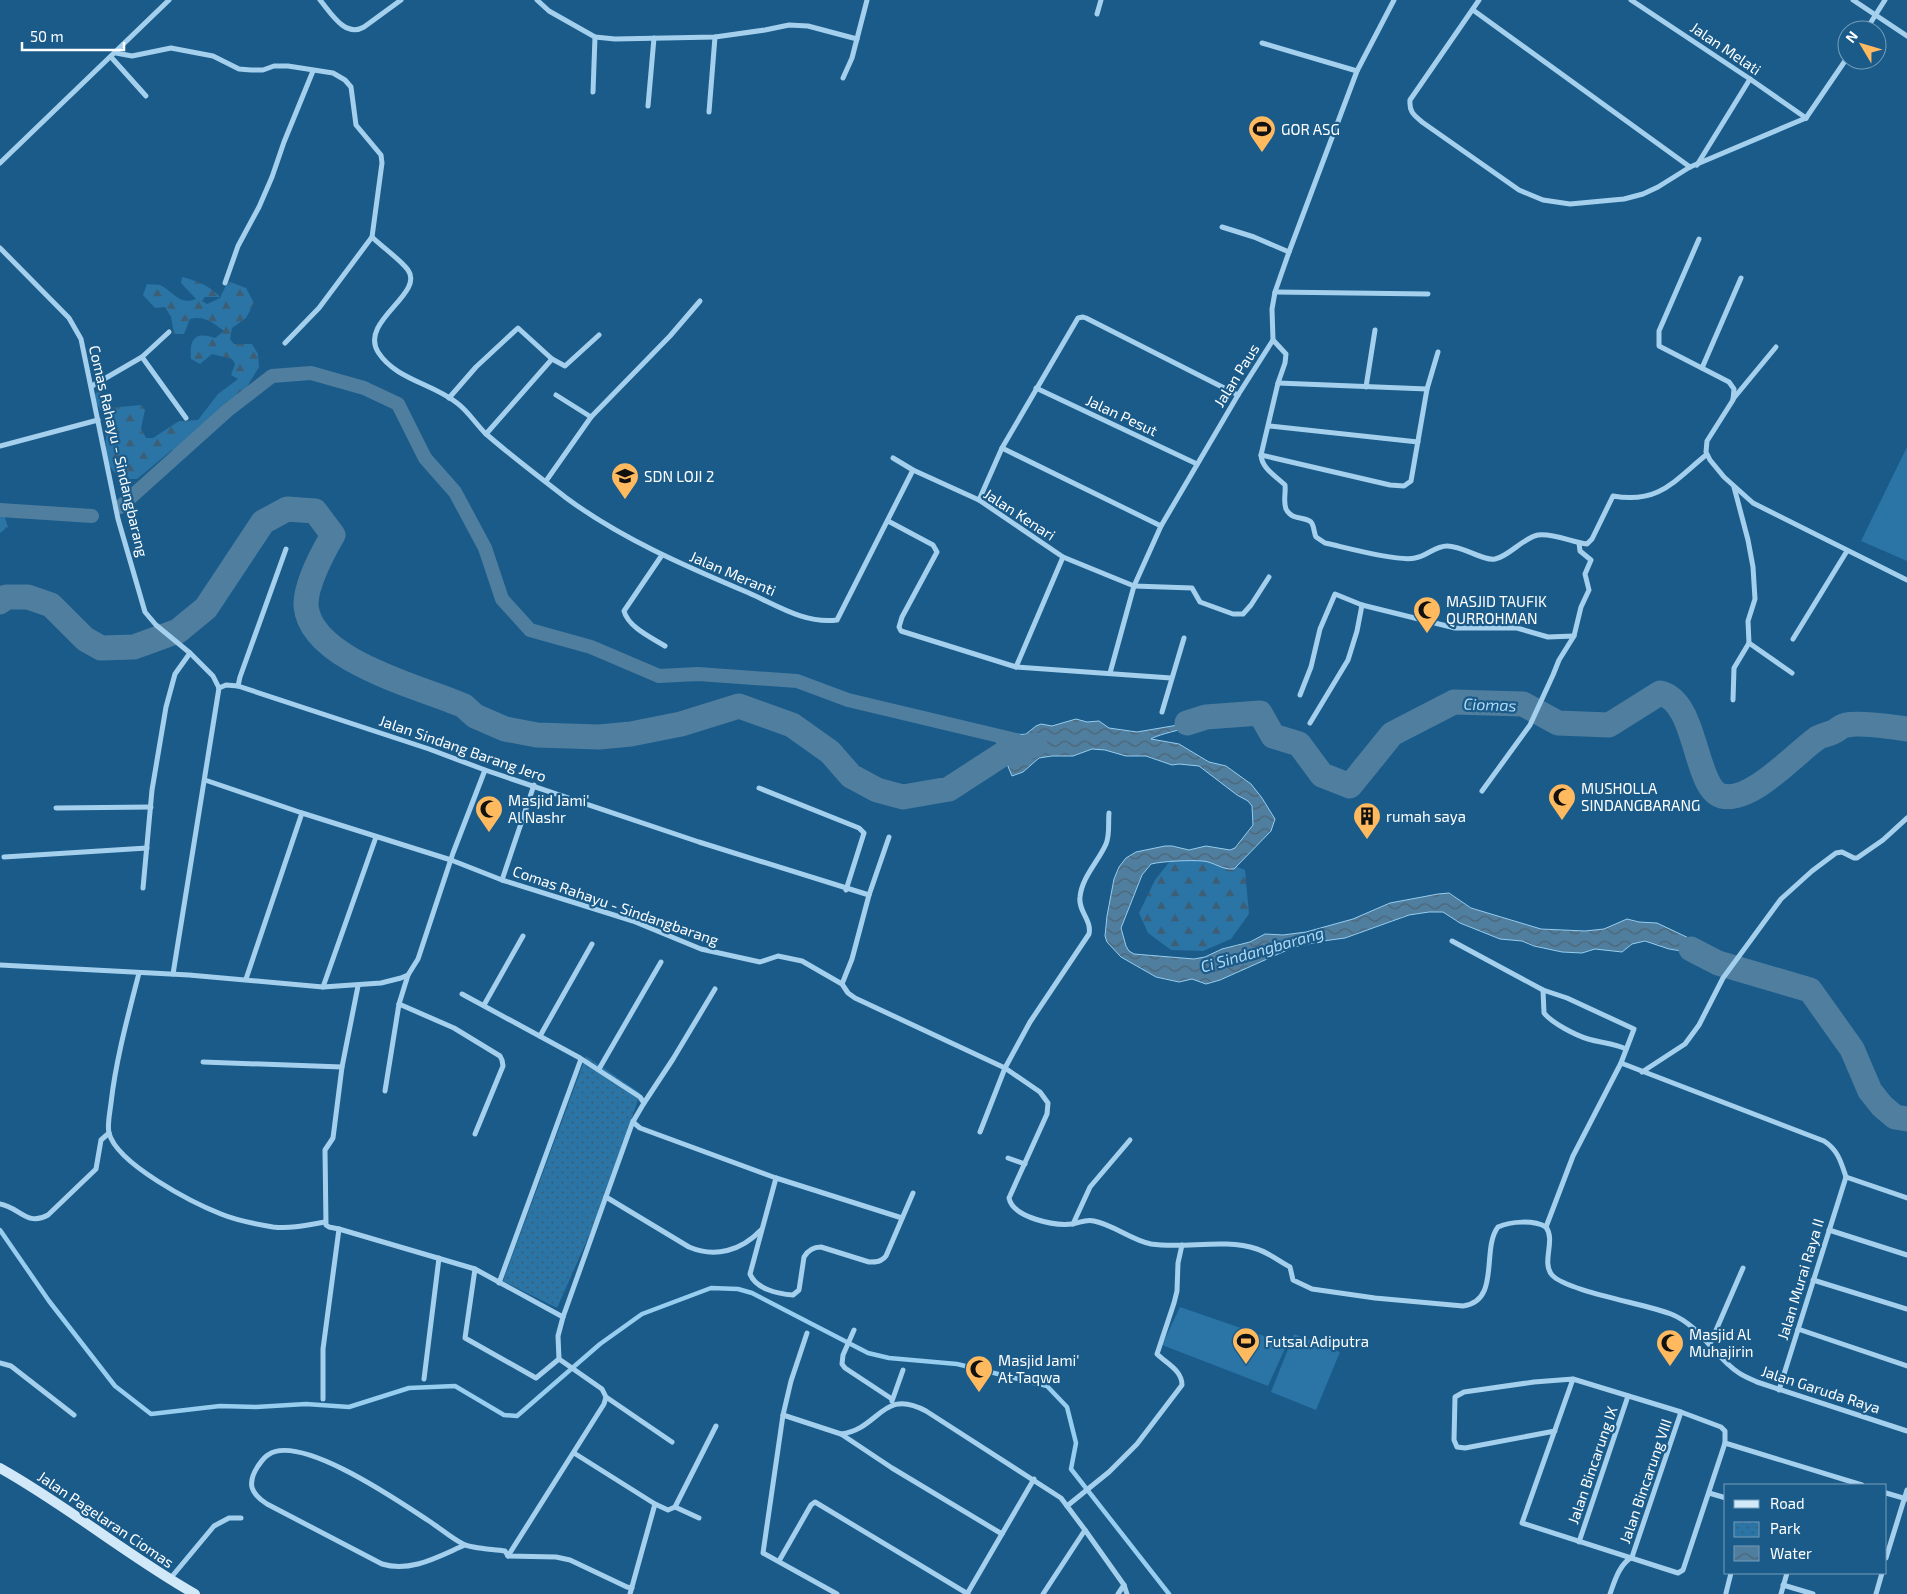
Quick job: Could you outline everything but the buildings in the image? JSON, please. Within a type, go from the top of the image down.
[{"type":"main road","name":"Jalan Pagelaran Ciomas","points":[[0,1468],[38,1490],[170,1580],[195,1594]]},
{"type":"street","points":[[0,162],[169,0]]},
{"type":"street","points":[[320,0],[340,23],[352,31],[364,27],[401,0]]},
{"type":"street","points":[[537,0],[549,12],[595,37],[614,39],[715,36],[789,25],[808,26],[857,39]]},
{"type":"street","points":[[843,78],[868,0]]},
{"type":"street","points":[[1097,14],[1101,0]]},
{"type":"street","name":"Jalan Paus","points":[[1110,673],[1134,586],[1161,526],[1238,395],[1273,340],[1272,310],[1275,292],[1289,252],[1357,71],[1394,0]]},
{"type":"street","points":[[1479,0],[1410,100],[1410,109],[1413,115],[1422,122],[1519,190],[1543,200],[1570,204],[1624,199],[1643,194],[1690,167],[1806,118],[1839,70]]},
{"type":"street","name":"Jalan Melati","points":[[1631,0],[1806,118]]},
{"type":"street","points":[[1853,0],[1907,36]]},
{"type":"street","points":[[1873,20],[1885,0]]},
{"type":"street","points":[[1473,10],[1690,167]]},
{"type":"street","points":[[709,112],[715,36]]},
{"type":"street","points":[[593,92],[595,37]]},
{"type":"street","points":[[648,106],[654,38]]},
{"type":"street","points":[[1262,43],[1357,71]]},
{"type":"street","points":[[113,55],[132,56],[171,48],[213,56],[239,68],[251,70],[263,70],[274,66],[288,66],[333,73],[348,84],[352,91],[353,118],[356,125],[381,155],[382,163],[372,237],[319,308],[284,343]]},
{"type":"street","points":[[113,55],[146,96]]},
{"type":"street","points":[[225,283],[238,246],[259,207],[272,177],[313,71]]},
{"type":"street","points":[[1697,165],[1750,79]]},
{"type":"street","points":[[1222,227],[1254,237],[1289,252]]},
{"type":"street","name":"Jalan Meranti","points":[[372,237],[409,271],[411,280],[406,292],[384,318],[377,331],[374,344],[382,358],[394,369],[449,398],[467,412],[472,421],[486,434],[566,497],[604,523],[681,564],[799,617],[819,622],[838,620],[913,470]]},
{"type":"street","points":[[1699,239],[1659,331],[1659,346],[1729,382],[1734,389],[1733,400]]},
{"type":"street","name":"Comas Rahayu - Sindangbarang","points":[[0,248],[69,318],[81,339],[118,520],[145,612],[156,625],[190,653],[213,676],[219,688]]},
{"type":"street","points":[[1702,368],[1741,278]]},
{"type":"street","points":[[1275,292],[1428,294]]},
{"type":"street","points":[[546,481],[591,417],[670,336],[700,301]]},
{"type":"street","points":[[979,500],[1002,448],[1078,318],[1083,317],[1238,395]]},
{"type":"street","points":[[449,398],[476,367],[518,328],[552,359],[565,366],[599,335]]},
{"type":"street","points":[[1366,387],[1375,330]]},
{"type":"street","points":[[92,386],[142,357],[169,332]]},
{"type":"street","points":[[1273,340],[1286,354],[1261,455],[1262,461],[1285,485],[1284,502],[1287,511],[1298,519],[1309,520],[1312,523],[1316,537],[1325,543],[1393,557],[1416,558],[1436,548],[1447,546],[1462,548],[1490,559],[1498,559],[1529,538],[1539,535],[1587,544],[1592,539],[1613,496],[1629,498],[1659,492],[1706,455]]},
{"type":"street","points":[[1776,347],[1733,400],[1708,441],[1705,448],[1706,455],[1734,486],[1753,503],[1907,580]]},
{"type":"street","points":[[1261,455],[1381,483],[1404,486],[1411,481],[1427,389],[1438,352]]},
{"type":"street","points":[[142,357],[186,418]]},
{"type":"street","points":[[486,434],[552,359]]},
{"type":"street","points":[[1278,383],[1427,389]]},
{"type":"street","name":"Jalan Pesut","points":[[1036,388],[1197,464]]},
{"type":"street","points":[[556,395],[591,417]]},
{"type":"street","points":[[0,446],[98,420]]},
{"type":"street","points":[[1269,426],[1418,442]]},
{"type":"street","points":[[1002,448],[1161,526]]},
{"type":"street","name":"Jalan Kenari","points":[[893,458],[913,470],[979,500],[1063,557],[1134,586]]},
{"type":"street","points":[[1733,700],[1734,668],[1749,643],[1748,621],[1756,599],[1748,540],[1734,486]]},
{"type":"street","points":[[888,522],[932,545],[936,552],[902,617],[899,627],[901,631],[1016,667],[1171,678]]},
{"type":"street","points":[[1482,791],[1522,737],[1535,715],[1558,660],[1574,636],[1581,607],[1589,590],[1585,574],[1591,560],[1580,551],[1579,543]]},
{"type":"street","points":[[238,686],[286,549]]},
{"type":"street","points":[[1792,639],[1847,551]]},
{"type":"street","points":[[662,554],[624,611],[625,616],[633,624],[665,646]]},
{"type":"street","points":[[1016,667],[1063,557]]},
{"type":"street","points":[[1134,586],[1192,588],[1200,602],[1233,614],[1243,614],[1269,577]]},
{"type":"street","points":[[1300,695],[1311,667],[1320,629],[1334,594],[1362,605],[1455,628],[1518,628],[1548,637],[1574,636]]},
{"type":"street","points":[[1310,723],[1348,660],[1357,632],[1362,605]]},
{"type":"street","points":[[1162,712],[1184,638]]},
{"type":"street","points":[[1749,643],[1792,673]]},
{"type":"street","points":[[143,888],[151,806],[166,707],[175,674],[190,653]]},
{"type":"street","name":"Jalan Sindang Barang Jero","points":[[219,688],[238,686],[846,890],[868,895]]},
{"type":"street","points":[[173,974],[219,688]]},
{"type":"street","points":[[385,1091],[400,1004],[408,975],[422,949],[451,860],[485,770]]},
{"type":"street","name":"Comas Rahayu - Sindangbarang","points":[[205,780],[451,860],[502,880],[633,921],[702,949],[760,962],[778,956],[802,961],[842,984],[848,993],[855,998],[1005,1068],[1040,1092],[1048,1103],[1047,1114],[1025,1164]]},
{"type":"street","points":[[502,880],[534,785]]},
{"type":"street","points":[[758,788],[859,828],[864,833],[846,890]]},
{"type":"street","points":[[56,808],[151,806]]},
{"type":"street","points":[[246,979],[302,813]]},
{"type":"street","points":[[980,1132],[1005,1068],[1030,1022],[1089,934],[1089,924],[1081,908],[1080,898],[1088,875],[1107,840],[1109,813]]},
{"type":"street","points":[[1642,1072],[1685,1044],[1699,1025],[1722,980],[1781,899],[1812,871],[1836,853],[1842,852],[1857,858],[1883,840],[1907,818]]},
{"type":"street","points":[[323,987],[376,837]]},
{"type":"street","points":[[842,984],[852,959],[868,895],[889,837]]},
{"type":"street","points":[[4,857],[147,848]]},
{"type":"street","points":[[484,1005],[523,936]]},
{"type":"street","points":[[1008,1158],[1025,1164],[1010,1194],[1011,1205],[1034,1219],[1050,1223],[1074,1224],[1084,1220],[1096,1221],[1149,1243],[1182,1245],[1227,1244],[1256,1249],[1290,1267],[1294,1280],[1312,1289],[1375,1298],[1463,1306],[1474,1304],[1482,1296],[1494,1233],[1498,1226],[1535,1223],[1546,1227],[1573,1156],[1621,1063],[1634,1029],[1567,998],[1544,990],[1452,941]]},
{"type":"street","points":[[540,1036],[592,944]]},
{"type":"street","points":[[599,1069],[661,962]]},
{"type":"street","points":[[0,965],[173,974],[323,987],[381,983],[408,975]]},
{"type":"street","points":[[139,973],[113,1080],[109,1133],[117,1146],[127,1158],[147,1175],[198,1204],[223,1215],[246,1222],[291,1228],[326,1222]]},
{"type":"street","points":[[358,986],[342,1068],[333,1138],[325,1150],[326,1225],[475,1269],[563,1317]]},
{"type":"street","points":[[672,1442],[606,1397],[602,1389],[561,1360],[558,1336],[563,1317],[634,1120],[715,989]]},
{"type":"street","points":[[1544,990],[1544,1013],[1550,1020],[1587,1039],[1626,1049]]},
{"type":"street","points":[[462,994],[599,1069],[640,1097],[644,1103]]},
{"type":"street","points":[[400,1004],[454,1028],[500,1056],[503,1066],[475,1134]]},
{"type":"street","points":[[499,1283],[581,1059]]},
{"type":"street","points":[[203,1062],[342,1068]]},
{"type":"street","points":[[1621,1063],[1824,1141],[1832,1146],[1836,1152],[1846,1177],[1907,1198]]},
{"type":"street","points":[[634,1120],[634,1124],[643,1130],[776,1178],[902,1218]]},
{"type":"street","points":[[0,1204],[6,1205],[33,1219],[38,1219],[48,1214],[96,1169],[101,1140],[109,1133]]},
{"type":"street","points":[[1074,1224],[1090,1187],[1130,1140]]},
{"type":"street","name":"Jalan Murai Raya II","points":[[1779,1390],[1846,1177]]},
{"type":"street","points":[[776,1178],[750,1269],[751,1277],[757,1285],[794,1295],[799,1290],[804,1257],[814,1247],[821,1247],[876,1262],[886,1256],[913,1193]]},
{"type":"street","points":[[606,1196],[689,1248],[697,1251],[715,1253],[736,1249],[762,1229]]},
{"type":"street","name":"Jalan Garuda Raya","points":[[1546,1227],[1549,1238],[1549,1270],[1556,1279],[1567,1284],[1673,1315],[1694,1327],[1740,1374],[1779,1390],[1907,1431]]},
{"type":"street","points":[[323,1399],[323,1349],[339,1228]]},
{"type":"street","points":[[1829,1230],[1907,1255]]},
{"type":"street","points":[[1067,1506],[1097,1482],[1138,1444],[1182,1385],[1182,1379],[1175,1369],[1157,1354],[1174,1304],[1177,1290],[1178,1263],[1182,1245]]},
{"type":"street","points":[[424,1379],[439,1258]]},
{"type":"street","points":[[1710,1344],[1743,1268]]},
{"type":"street","points":[[475,1269],[465,1338],[536,1378],[561,1360]]},
{"type":"street","points":[[1813,1280],[1907,1309]]},
{"type":"street","points":[[854,1330],[843,1355],[842,1364],[892,1399]]},
{"type":"street","points":[[1798,1330],[1907,1366]]},
{"type":"street","points":[[808,1333],[791,1381],[783,1414],[763,1553],[837,1594]]},
{"type":"street","points":[[0,1364],[11,1366],[74,1415]]},
{"type":"street","points":[[889,1406],[903,1370]]},
{"type":"street","points":[[1555,1431],[1464,1448],[1457,1447],[1454,1440],[1455,1397],[1464,1392],[1534,1382],[1573,1379],[1681,1412],[1720,1427],[1725,1431],[1725,1443],[1683,1570],[1678,1573],[1522,1524],[1555,1431],[1573,1379]]},
{"type":"street","name":"Jalan Bincarung IX","points":[[1579,1542],[1628,1396]]},
{"type":"street","points":[[508,1556],[574,1453],[604,1404],[606,1397]]},
{"type":"street","points":[[841,1434],[860,1429],[889,1406],[905,1403],[913,1404],[1034,1479],[1061,1498],[1124,1585],[1127,1594]]},
{"type":"street","name":"Jalan Bincarung VIII","points":[[1632,1557],[1681,1412]]},
{"type":"street","points":[[783,1414],[841,1434],[892,1468],[1002,1534]]},
{"type":"street","points":[[675,1508],[716,1426]]},
{"type":"street","points":[[1725,1443],[1859,1484]]},
{"type":"street","points":[[465,1545],[433,1559],[406,1567],[396,1568],[382,1564],[267,1504],[255,1494],[251,1482],[252,1476],[264,1458],[276,1450],[299,1451],[334,1464],[367,1482],[465,1545],[505,1551],[508,1556]]},
{"type":"street","points":[[574,1453],[655,1504],[668,1510],[675,1508],[699,1518]]},
{"type":"street","points":[[779,1561],[815,1502],[968,1594],[1034,1479]]},
{"type":"street","points":[[1887,1551],[1906,1499],[1907,1490]]},
{"type":"street","points":[[1709,1493],[1724,1497]]},
{"type":"street","points":[[1887,1493],[1906,1499]]},
{"type":"street","points":[[630,1594],[655,1504]]},
{"type":"street","points":[[170,1580],[214,1526],[229,1518],[241,1518]]},
{"type":"street","points":[[1043,1594],[1085,1530]]},
{"type":"street","points":[[508,1556],[556,1557],[570,1560],[632,1588]]},
{"type":"street","points":[[1610,1594],[1616,1576],[1625,1562],[1632,1557]]},
{"type":"street","points":[[1726,1592],[1731,1574]]},
{"type":"street","points":[[1781,1594],[1787,1574]]},
{"type":"street","points":[[1876,1594],[1882,1574]]},
{"type":"street","points":[[1118,1594],[1124,1585]]},
{"type":"street","points":[[1783,1585],[1812,1594]]},
{"type":"green space","points":[[182,277],[212,289],[220,297],[205,297],[202,301],[207,304],[220,298],[228,281],[246,288],[254,303],[246,318],[232,328],[230,339],[234,344],[252,344],[258,354],[259,367],[230,415],[216,429],[183,449],[172,450],[137,479],[125,479],[116,474],[105,461],[108,422],[92,396],[99,391],[102,392],[103,404],[108,408],[141,405],[145,410],[141,428],[146,438],[153,438],[179,421],[198,420],[218,394],[238,379],[231,375],[235,364],[232,359],[212,354],[200,364],[191,359],[191,346],[195,338],[198,336],[208,336],[215,338],[224,331],[208,320],[195,318],[190,319],[184,334],[174,334],[171,317],[165,307],[155,308],[143,295],[147,284],[160,285],[185,301],[196,299],[181,283]]},
{"type":"green space","points":[[1907,447],[1907,561],[1861,541]]},
{"type":"green space","points":[[0,513],[4,515],[8,527],[0,533]]},
{"type":"green space","points":[[1208,855],[1245,870],[1249,914],[1231,939],[1203,951],[1171,950],[1148,933],[1139,913],[1155,880],[1170,861]]},
{"type":"green space","points":[[586,1056],[640,1093],[606,1197],[557,1308],[503,1281]]},
{"type":"green space","name":"Futsal Adiputra","points":[[1180,1307],[1287,1344],[1268,1386],[1162,1345]]},
{"type":"green space","points":[[1294,1334],[1340,1352],[1316,1410],[1271,1392]]},
{"type":"water","points":[[1199,715],[1232,715],[1229,721],[1188,728],[1151,739],[1179,744],[1209,762],[1226,766],[1251,784],[1275,819],[1271,831],[1234,869],[1203,861],[1151,864],[1142,875],[1121,928],[1126,946],[1134,954],[1194,959],[1205,957],[1222,949],[1250,942],[1265,934],[1283,935],[1306,932],[1353,919],[1390,903],[1449,893],[1471,908],[1541,929],[1585,931],[1604,929],[1627,919],[1657,923],[1695,941],[1724,961],[1717,971],[1688,952],[1669,949],[1645,941],[1632,944],[1622,952],[1595,949],[1582,953],[1562,952],[1534,946],[1522,941],[1500,939],[1460,923],[1443,912],[1429,912],[1409,915],[1345,938],[1294,947],[1220,980],[1206,984],[1192,979],[1179,982],[1156,977],[1121,957],[1107,942],[1105,936],[1107,916],[1114,879],[1119,867],[1126,858],[1136,852],[1165,846],[1189,850],[1206,846],[1230,850],[1235,848],[1253,825],[1252,806],[1248,801],[1237,795],[1199,766],[1172,765],[1146,756],[1126,756],[1105,750],[1092,749],[1073,756],[1039,758],[1023,772],[1012,776],[996,741],[1005,734],[1026,734],[1041,724],[1052,726],[1076,719],[1087,722],[1099,721],[1109,728],[1137,732],[1184,724]]},
{"type":"waterway","points":[[120,507],[228,410],[272,376],[311,373],[364,388],[398,404],[425,458],[455,492],[485,548],[502,599],[530,630],[591,647],[659,676],[698,674],[797,681],[848,700],[1016,740]]},
{"type":"waterway","name":"Ci Sindangbarang","points":[[0,602],[6,597],[28,597],[51,605],[85,639],[101,648],[134,647],[178,631],[206,608],[263,522],[287,509],[315,511],[333,535],[308,589],[306,606],[312,625],[327,642],[347,657],[371,670],[464,706],[475,716],[505,729],[537,735],[599,737],[631,734],[681,724],[739,706],[792,725],[830,752],[851,776],[877,790],[903,797],[949,789],[1006,752],[1035,745]]},
{"type":"waterway","points":[[0,510],[92,516]]},
{"type":"waterway","name":"Ciomas","points":[[1187,723],[1206,717],[1260,713],[1273,736],[1299,744],[1322,775],[1350,786],[1392,734],[1454,702],[1523,704],[1558,723],[1609,725],[1660,693],[1672,699],[1682,711],[1706,778],[1713,790],[1722,796],[1733,796],[1759,785],[1816,739],[1843,726],[1868,724],[1907,729]]},
{"type":"waterway","name":"Ci Sindangbarang","points":[[1691,949],[1718,963],[1810,990],[1852,1049],[1870,1091],[1882,1106],[1895,1117],[1907,1119]]},
{"type":"waterway","points":[[0,1230],[49,1301],[115,1386],[151,1414],[220,1406],[256,1407],[306,1404],[349,1407],[409,1388],[455,1386],[504,1415],[517,1416],[600,1344],[642,1314],[711,1288],[738,1289],[752,1293],[868,1353],[889,1358],[957,1364],[1047,1386],[1067,1407],[1076,1443],[1071,1469],[1169,1594]]},
{"type":"place","name":"GOR ASG","points":[[1262,153]]},
{"type":"place","name":"SDN LOJI 2","points":[[625,500]]},
{"type":"place","name":"MASJID TAUFIK QURROHMAN","points":[[1427,634]]},
{"type":"place","name":"MUSHOLLA SINDANGBARANG","points":[[1562,821]]},
{"type":"place","name":"Masjid Jami' Al Nashr","points":[[489,833]]},
{"type":"place","name":"rumah saya","points":[[1367,840]]},
{"type":"place","name":"Futsal Adiputra","points":[[1246,1365]]},
{"type":"place","name":"Masjid Al Muhajirin","points":[[1670,1367]]},
{"type":"place","name":"Masjid Jami' At Taqwa","points":[[979,1393]]}]
